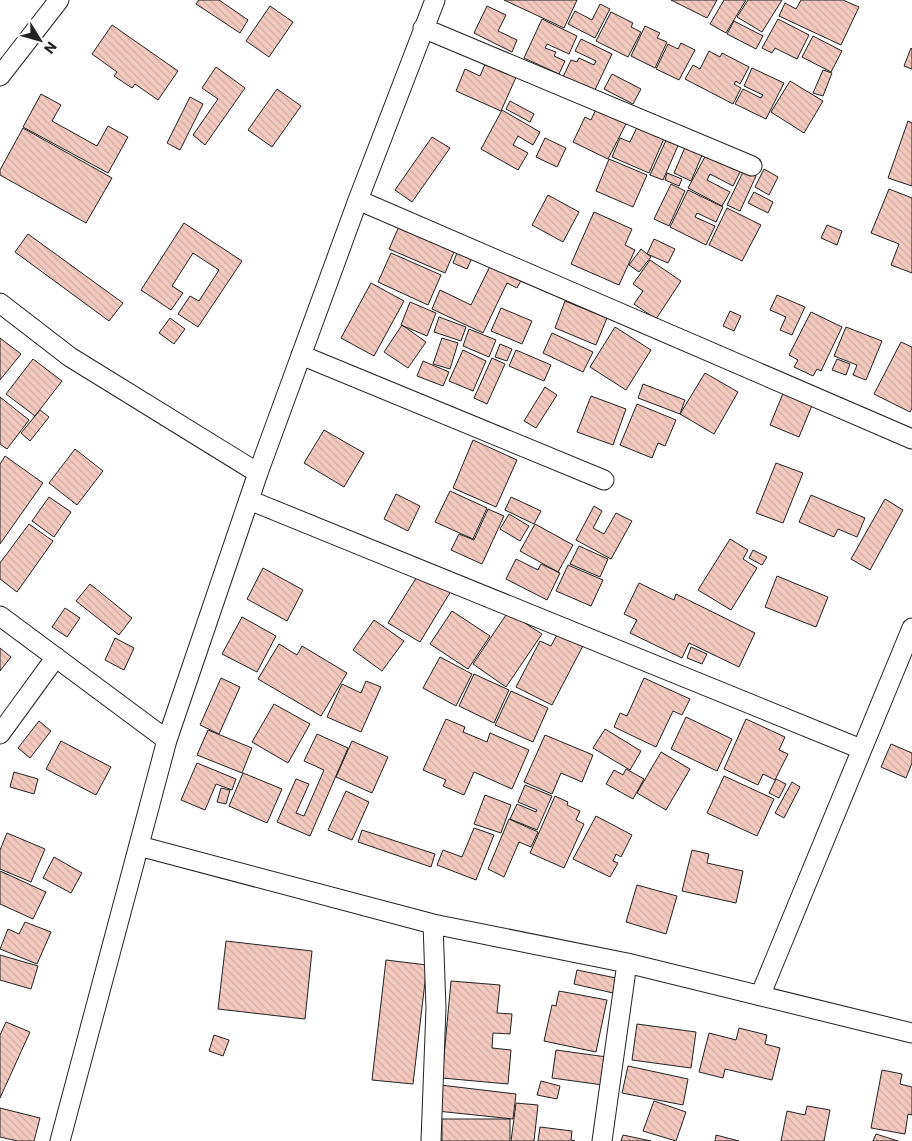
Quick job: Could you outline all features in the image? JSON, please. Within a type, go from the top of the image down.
[{"type":"street","points":[[0,76],[59,0]]},
{"type":"street","points":[[60,1141],[167,740],[258,473],[358,200],[436,0]]},
{"type":"street","points":[[424,28],[752,166]]},
{"type":"street","points":[[358,200],[912,438]]},
{"type":"street","points":[[0,304],[70,357],[258,473]]},
{"type":"street","points":[[301,356],[604,480]]},
{"type":"street","points":[[249,500],[860,749]]},
{"type":"street","points":[[0,616],[167,740]]},
{"type":"street","points":[[760,996],[860,749],[912,628]]},
{"type":"street","points":[[0,734],[56,658]]},
{"type":"street","points":[[139,846],[433,924],[627,963],[912,1033]]},
{"type":"street","points":[[431,1141],[436,1008],[433,924]]},
{"type":"street","points":[[602,1141],[627,963]]},
{"type":"building","points":[[199,0],[219,0],[248,20],[240,33],[196,4]]},
{"type":"building","points":[[504,0],[577,0],[564,28]]},
{"type":"building","points":[[671,0],[717,0],[707,18]]},
{"type":"building","points":[[724,0],[746,0],[726,33],[710,24]]},
{"type":"building","points":[[748,0],[782,0],[762,32],[737,17]]},
{"type":"building","points":[[801,0],[843,0],[859,7],[841,45],[779,16],[785,3],[796,9]]},
{"type":"building","points":[[600,4],[610,9],[595,38],[568,24],[575,11],[592,20]]},
{"type":"building","points":[[270,6],[293,22],[269,57],[246,41]]},
{"type":"building","points":[[487,6],[506,15],[498,31],[517,40],[512,52],[474,33]]},
{"type":"building","points":[[611,12],[633,23],[631,27],[641,32],[628,57],[596,41]]},
{"type":"building","points":[[542,19],[577,36],[569,54],[547,44],[545,48],[556,52],[554,56],[565,61],[559,74],[524,58]]},
{"type":"building","points":[[778,19],[809,35],[797,59],[775,48],[772,53],[762,48]]},
{"type":"building","points":[[734,21],[763,36],[756,49],[727,34]]},
{"type":"building","points":[[112,25],[178,71],[158,100],[135,84],[132,88],[114,76],[117,72],[92,54]]},
{"type":"building","points":[[645,26],[660,33],[657,38],[667,42],[655,68],[631,56]]},
{"type":"building","points":[[813,36],[842,51],[831,72],[802,57]]},
{"type":"building","points":[[581,39],[612,54],[594,92],[563,77],[571,60],[577,62],[579,58],[594,65],[596,61],[575,51]]},
{"type":"building","points":[[681,43],[695,50],[679,80],[656,69],[668,44],[678,49]]},
{"type":"building","points":[[912,49],[912,69],[904,66]]},
{"type":"building","points":[[709,51],[720,57],[722,53],[749,67],[740,84],[736,81],[734,84],[741,88],[733,104],[685,79],[693,65],[700,69]]},
{"type":"building","points":[[486,62],[517,75],[501,111],[456,91],[465,69],[480,76]]},
{"type":"building","points":[[216,67],[245,88],[205,145],[193,135],[218,99],[202,88]]},
{"type":"building","points":[[752,68],[784,83],[766,119],[735,104],[743,89],[761,98],[763,95],[744,86]]},
{"type":"building","points":[[823,70],[832,73],[823,96],[813,93]]},
{"type":"building","points":[[612,74],[641,89],[633,104],[604,89]]},
{"type":"building","points":[[790,81],[823,101],[804,133],[771,112]]},
{"type":"building","points":[[277,89],[301,106],[272,147],[248,130]]},
{"type":"building","points":[[41,94],[61,105],[52,121],[97,146],[108,126],[128,137],[108,173],[23,127]]},
{"type":"building","points":[[190,97],[203,104],[180,150],[167,143]]},
{"type":"building","points":[[510,101],[534,114],[530,122],[506,109]]},
{"type":"building","points":[[598,105],[628,120],[608,159],[573,142],[585,117],[591,120]]},
{"type":"building","points":[[502,110],[540,132],[533,145],[518,136],[513,145],[528,153],[518,170],[481,149]]},
{"type":"building","points":[[908,121],[912,123],[912,186],[888,178]]},
{"type":"building","points":[[639,123],[666,134],[649,173],[612,157],[620,138],[630,142]]},
{"type":"building","points":[[23,128],[112,178],[86,223],[0,175],[0,170]]},
{"type":"building","points":[[668,136],[680,141],[663,180],[650,175]]},
{"type":"building","points":[[432,137],[450,148],[412,202],[395,190]]},
{"type":"building","points":[[545,138],[566,148],[557,167],[536,157]]},
{"type":"building","points":[[686,145],[703,153],[691,181],[674,173]]},
{"type":"building","points":[[707,153],[741,170],[733,186],[710,174],[707,180],[730,192],[722,206],[688,188]]},
{"type":"building","points":[[609,159],[647,175],[633,207],[596,191]]},
{"type":"building","points":[[764,169],[778,177],[769,195],[755,187]]},
{"type":"building","points":[[744,170],[756,176],[740,211],[727,205]]},
{"type":"building","points":[[667,173],[682,179],[679,186],[665,180]]},
{"type":"building","points":[[671,184],[685,191],[669,226],[654,219]]},
{"type":"building","points":[[889,189],[912,198],[912,273],[891,265],[899,244],[871,233]]},
{"type":"building","points":[[688,190],[723,207],[716,222],[697,213],[695,217],[715,226],[706,245],[670,227]]},
{"type":"building","points":[[754,192],[773,202],[768,213],[748,203]]},
{"type":"building","points":[[548,195],[579,212],[563,242],[532,225]]},
{"type":"building","points":[[727,208],[761,225],[742,261],[709,245]]},
{"type":"building","points":[[594,212],[632,229],[625,245],[635,250],[619,285],[571,264]]},
{"type":"building","points":[[401,222],[457,245],[445,273],[389,249]]},
{"type":"building","points":[[184,223],[242,261],[198,327],[178,314],[190,296],[199,301],[219,270],[193,253],[172,286],[183,293],[171,310],[141,290]]},
{"type":"building","points":[[827,225],[842,231],[837,245],[821,238]]},
{"type":"building","points":[[28,234],[123,303],[109,321],[15,252]]},
{"type":"building","points":[[654,239],[675,249],[668,263],[647,254]]},
{"type":"building","points":[[460,245],[475,251],[467,269],[453,263]]},
{"type":"building","points":[[641,249],[651,257],[639,272],[629,265]]},
{"type":"building","points":[[391,253],[441,275],[428,305],[378,282]]},
{"type":"building","points":[[493,260],[524,275],[517,288],[507,283],[483,333],[432,309],[440,290],[471,305]]},
{"type":"building","points":[[650,260],[681,281],[656,319],[634,304],[643,291],[633,284]]},
{"type":"building","points":[[371,283],[404,301],[374,356],[341,338]]},
{"type":"building","points":[[777,295],[805,307],[792,335],[780,330],[786,317],[770,310]]},
{"type":"building","points":[[565,301],[607,318],[596,345],[555,328]]},
{"type":"building","points":[[410,302],[436,313],[427,336],[401,325]]},
{"type":"building","points":[[501,308],[532,321],[522,344],[491,331]]},
{"type":"building","points":[[730,311],[741,316],[734,331],[723,326]]},
{"type":"building","points":[[811,312],[842,327],[821,371],[817,369],[813,376],[794,367],[798,360],[789,355]]},
{"type":"building","points":[[439,317],[466,327],[461,341],[434,332]]},
{"type":"building","points":[[170,318],[185,329],[174,344],[159,333]]},
{"type":"building","points":[[402,325],[426,342],[408,368],[384,352]]},
{"type":"building","points":[[615,327],[651,350],[626,390],[590,367]]},
{"type":"building","points":[[846,327],[882,341],[866,380],[853,375],[857,365],[834,356]]},
{"type":"building","points":[[469,329],[496,340],[489,357],[463,346]]},
{"type":"building","points":[[552,333],[593,352],[583,372],[543,353]]},
{"type":"building","points":[[0,338],[21,354],[0,380]]},
{"type":"building","points":[[442,338],[458,343],[450,369],[433,364]]},
{"type":"building","points":[[901,342],[912,347],[912,408],[910,412],[874,394]]},
{"type":"building","points":[[500,344],[512,349],[507,361],[495,357]]},
{"type":"building","points":[[463,350],[486,361],[473,391],[449,381]]},
{"type":"building","points":[[516,350],[551,365],[544,381],[509,366]]},
{"type":"building","points":[[492,358],[505,364],[487,404],[474,398]]},
{"type":"building","points":[[33,359],[62,381],[35,416],[6,394]]},
{"type":"building","points":[[837,359],[850,364],[846,375],[832,370]]},
{"type":"building","points":[[423,361],[449,372],[443,386],[417,376]]},
{"type":"building","points":[[705,373],[738,392],[714,434],[680,414]]},
{"type":"building","points":[[643,384],[685,400],[680,414],[638,398]]},
{"type":"building","points":[[545,387],[557,395],[536,428],[524,421]]},
{"type":"building","points":[[784,391],[813,403],[799,437],[770,425]]},
{"type":"building","points":[[591,396],[626,409],[613,445],[577,432]]},
{"type":"building","points":[[0,397],[29,420],[7,449],[0,444]]},
{"type":"building","points":[[637,404],[676,420],[665,446],[658,443],[652,458],[620,445]]},
{"type":"building","points":[[40,410],[49,417],[30,441],[21,433]]},
{"type":"building","points":[[324,430],[364,453],[344,487],[304,463]]},
{"type":"building","points":[[473,440],[517,460],[496,507],[453,488]]},
{"type":"building","points":[[75,449],[103,471],[77,505],[49,483]]},
{"type":"building","points":[[5,456],[43,483],[0,544],[0,464]]},
{"type":"building","points":[[776,463],[803,473],[783,523],[756,513]]},
{"type":"building","points":[[450,491],[487,508],[473,539],[435,522]]},
{"type":"building","points":[[396,494],[420,506],[408,531],[384,519]]},
{"type":"building","points":[[811,495],[865,518],[857,537],[838,529],[834,537],[799,522]]},
{"type":"building","points":[[49,497],[71,512],[54,537],[32,521]]},
{"type":"building","points":[[511,497],[541,511],[534,524],[505,510]]},
{"type":"building","points":[[885,499],[903,510],[870,570],[851,559]]},
{"type":"building","points":[[594,506],[602,511],[593,528],[604,534],[616,513],[632,521],[611,559],[576,540]]},
{"type":"building","points":[[488,509],[504,516],[482,564],[451,550],[459,534],[474,540]]},
{"type":"building","points":[[509,514],[529,526],[520,541],[500,529]]},
{"type":"building","points":[[29,524],[53,541],[17,592],[0,579],[0,563]]},
{"type":"building","points":[[535,524],[573,545],[558,572],[520,551]]},
{"type":"building","points":[[730,539],[748,550],[743,559],[757,568],[731,610],[698,590]]},
{"type":"building","points":[[579,546],[608,559],[600,577],[570,564]]},
{"type":"building","points":[[753,550],[767,557],[762,565],[749,558]]},
{"type":"building","points":[[516,559],[538,570],[541,564],[560,573],[547,600],[506,579]]},
{"type":"building","points":[[568,565],[603,580],[591,606],[556,591]]},
{"type":"building","points":[[263,568],[303,590],[287,621],[247,599]]},
{"type":"building","points":[[420,572],[451,591],[420,642],[388,623]]},
{"type":"building","points":[[777,576],[828,597],[816,627],[765,607]]},
{"type":"building","points":[[639,583],[674,600],[676,594],[755,633],[739,667],[689,643],[682,658],[630,633],[637,620],[624,614]]},
{"type":"building","points":[[90,584],[132,618],[119,635],[76,601]]},
{"type":"building","points":[[65,608],[80,618],[67,637],[52,627]]},
{"type":"building","points":[[452,611],[490,636],[468,669],[430,644]]},
{"type":"building","points":[[508,612],[542,634],[506,687],[473,664]]},
{"type":"building","points":[[242,617],[276,636],[257,672],[222,654]]},
{"type":"building","points":[[374,620],[404,641],[382,671],[353,650]]},
{"type":"building","points":[[561,627],[586,640],[552,705],[516,687],[540,641],[551,646]]},
{"type":"building","points":[[115,638],[134,648],[124,670],[105,660]]},
{"type":"building","points":[[279,644],[297,655],[302,646],[347,673],[321,716],[258,679]]},
{"type":"building","points":[[691,647],[707,654],[702,664],[687,658]]},
{"type":"building","points":[[0,648],[11,657],[0,671]]},
{"type":"building","points":[[440,657],[472,674],[456,706],[423,688]]},
{"type":"building","points":[[474,674],[509,690],[494,723],[459,706]]},
{"type":"building","points":[[221,678],[240,687],[219,734],[200,725]]},
{"type":"building","points":[[644,678],[690,699],[682,715],[673,711],[656,747],[614,727],[620,713],[627,716]]},
{"type":"building","points":[[366,681],[381,687],[361,732],[327,717],[342,684],[361,693]]},
{"type":"building","points":[[511,691],[548,708],[533,742],[495,725]]},
{"type":"building","points":[[274,704],[310,724],[288,763],[252,742]]},
{"type":"building","points":[[686,717],[732,739],[717,771],[671,749]]},
{"type":"building","points":[[446,719],[465,727],[463,732],[487,742],[490,733],[529,750],[512,789],[474,772],[464,795],[443,786],[446,780],[423,770]]},
{"type":"building","points":[[746,719],[785,737],[779,750],[788,754],[775,780],[763,774],[758,785],[724,769]]},
{"type":"building","points":[[39,721],[51,731],[30,758],[18,748]]},
{"type":"building","points":[[605,729],[641,751],[630,770],[593,748]]},
{"type":"building","points":[[208,730],[252,748],[242,773],[197,755]]},
{"type":"building","points":[[317,734],[348,748],[310,836],[277,822],[296,779],[309,784],[296,813],[304,816],[324,770],[304,761]]},
{"type":"building","points":[[545,735],[593,755],[582,782],[561,773],[552,794],[524,782]]},
{"type":"building","points":[[61,741],[111,767],[96,795],[46,769]]},
{"type":"building","points":[[352,741],[388,757],[372,793],[336,777]]},
{"type":"building","points":[[891,744],[912,753],[912,763],[906,778],[881,767]]},
{"type":"building","points":[[661,752],[690,769],[666,810],[637,793]]},
{"type":"building","points":[[197,763],[236,779],[232,790],[216,784],[205,810],[181,800]]},
{"type":"building","points":[[626,769],[644,779],[633,799],[606,784],[614,770],[623,775]]},
{"type":"building","points":[[14,772],[38,779],[34,794],[10,787]]},
{"type":"building","points":[[243,773],[282,789],[267,823],[229,806]]},
{"type":"building","points":[[724,776],[774,799],[757,836],[707,813]]},
{"type":"building","points":[[776,779],[786,784],[779,798],[769,793]]},
{"type":"building","points":[[792,782],[800,787],[784,818],[775,813]]},
{"type":"building","points":[[525,785],[552,796],[537,830],[510,819],[517,804],[536,812],[537,810],[518,802]]},
{"type":"building","points":[[221,788],[230,790],[226,804],[217,802]]},
{"type":"building","points":[[346,791],[369,802],[352,840],[328,830]]},
{"type":"building","points":[[485,795],[511,805],[501,833],[474,824]]},
{"type":"building","points":[[555,796],[568,802],[567,805],[580,811],[576,820],[584,824],[564,868],[530,853]]},
{"type":"building","points":[[596,816],[632,835],[621,857],[616,854],[613,861],[618,863],[610,877],[573,859]]},
{"type":"building","points":[[509,819],[538,832],[531,847],[519,842],[504,877],[488,869]]},
{"type":"building","points":[[474,828],[494,835],[476,880],[437,865],[443,850],[462,857]]},
{"type":"building","points":[[362,830],[435,854],[431,867],[358,842]]},
{"type":"building","points":[[7,833],[45,849],[31,882],[0,869],[0,850]]},
{"type":"building","points":[[692,850],[709,854],[707,863],[743,871],[736,903],[682,891]]},
{"type":"building","points":[[54,857],[82,873],[71,893],[43,878]]},
{"type":"building","points":[[0,871],[46,892],[33,919],[0,904]]},
{"type":"building","points":[[637,885],[677,896],[666,934],[626,922]]},
{"type":"building","points":[[25,922],[51,932],[37,964],[0,949],[8,929],[19,934]]},
{"type":"building","points":[[226,941],[312,951],[305,1019],[218,1009]]},
{"type":"building","points":[[0,955],[38,966],[31,989],[0,980]]},
{"type":"building","points":[[386,960],[427,965],[413,1084],[372,1080]]},
{"type":"building","points":[[577,970],[616,978],[613,993],[574,984]]},
{"type":"building","points":[[451,981],[500,985],[497,1013],[512,1014],[510,1034],[493,1033],[492,1048],[511,1050],[508,1084],[442,1078]]},
{"type":"building","points":[[559,991],[607,1000],[596,1052],[544,1041],[552,1005],[556,1006]]},
{"type":"building","points":[[6,1022],[30,1032],[0,1098],[0,1035]]},
{"type":"building","points":[[637,1024],[696,1032],[691,1068],[632,1060]]},
{"type":"building","points":[[739,1028],[767,1035],[765,1044],[780,1048],[772,1080],[725,1069],[723,1078],[699,1072],[709,1033],[736,1040]]},
{"type":"building","points":[[214,1035],[229,1040],[223,1056],[209,1051]]},
{"type":"building","points":[[556,1050],[607,1057],[603,1085],[552,1078]]},
{"type":"building","points":[[628,1066],[688,1079],[683,1105],[622,1093]]},
{"type":"building","points":[[882,1070],[902,1074],[900,1084],[912,1087],[912,1115],[908,1114],[905,1134],[871,1128]]},
{"type":"building","points":[[541,1081],[560,1086],[557,1099],[537,1095]]},
{"type":"building","points":[[440,1085],[516,1094],[513,1119],[437,1111]]},
{"type":"building","points":[[654,1101],[686,1112],[676,1141],[643,1131]]},
{"type":"building","points":[[516,1103],[538,1105],[534,1141],[511,1141]]},
{"type":"building","points":[[807,1106],[830,1110],[824,1141],[781,1141],[787,1111],[805,1115]]},
{"type":"building","points":[[0,1108],[40,1118],[34,1141],[18,1141],[0,1137]]},
{"type":"building","points":[[442,1119],[510,1119],[510,1141],[442,1141]]},
{"type":"building","points":[[540,1127],[572,1131],[571,1140],[575,1141],[538,1141]]},
{"type":"building","points":[[876,1134],[898,1141],[873,1141]]},
{"type":"building","points":[[623,1135],[651,1141],[621,1141]]},
{"type":"building","points":[[716,1135],[739,1141],[715,1141]]}]
